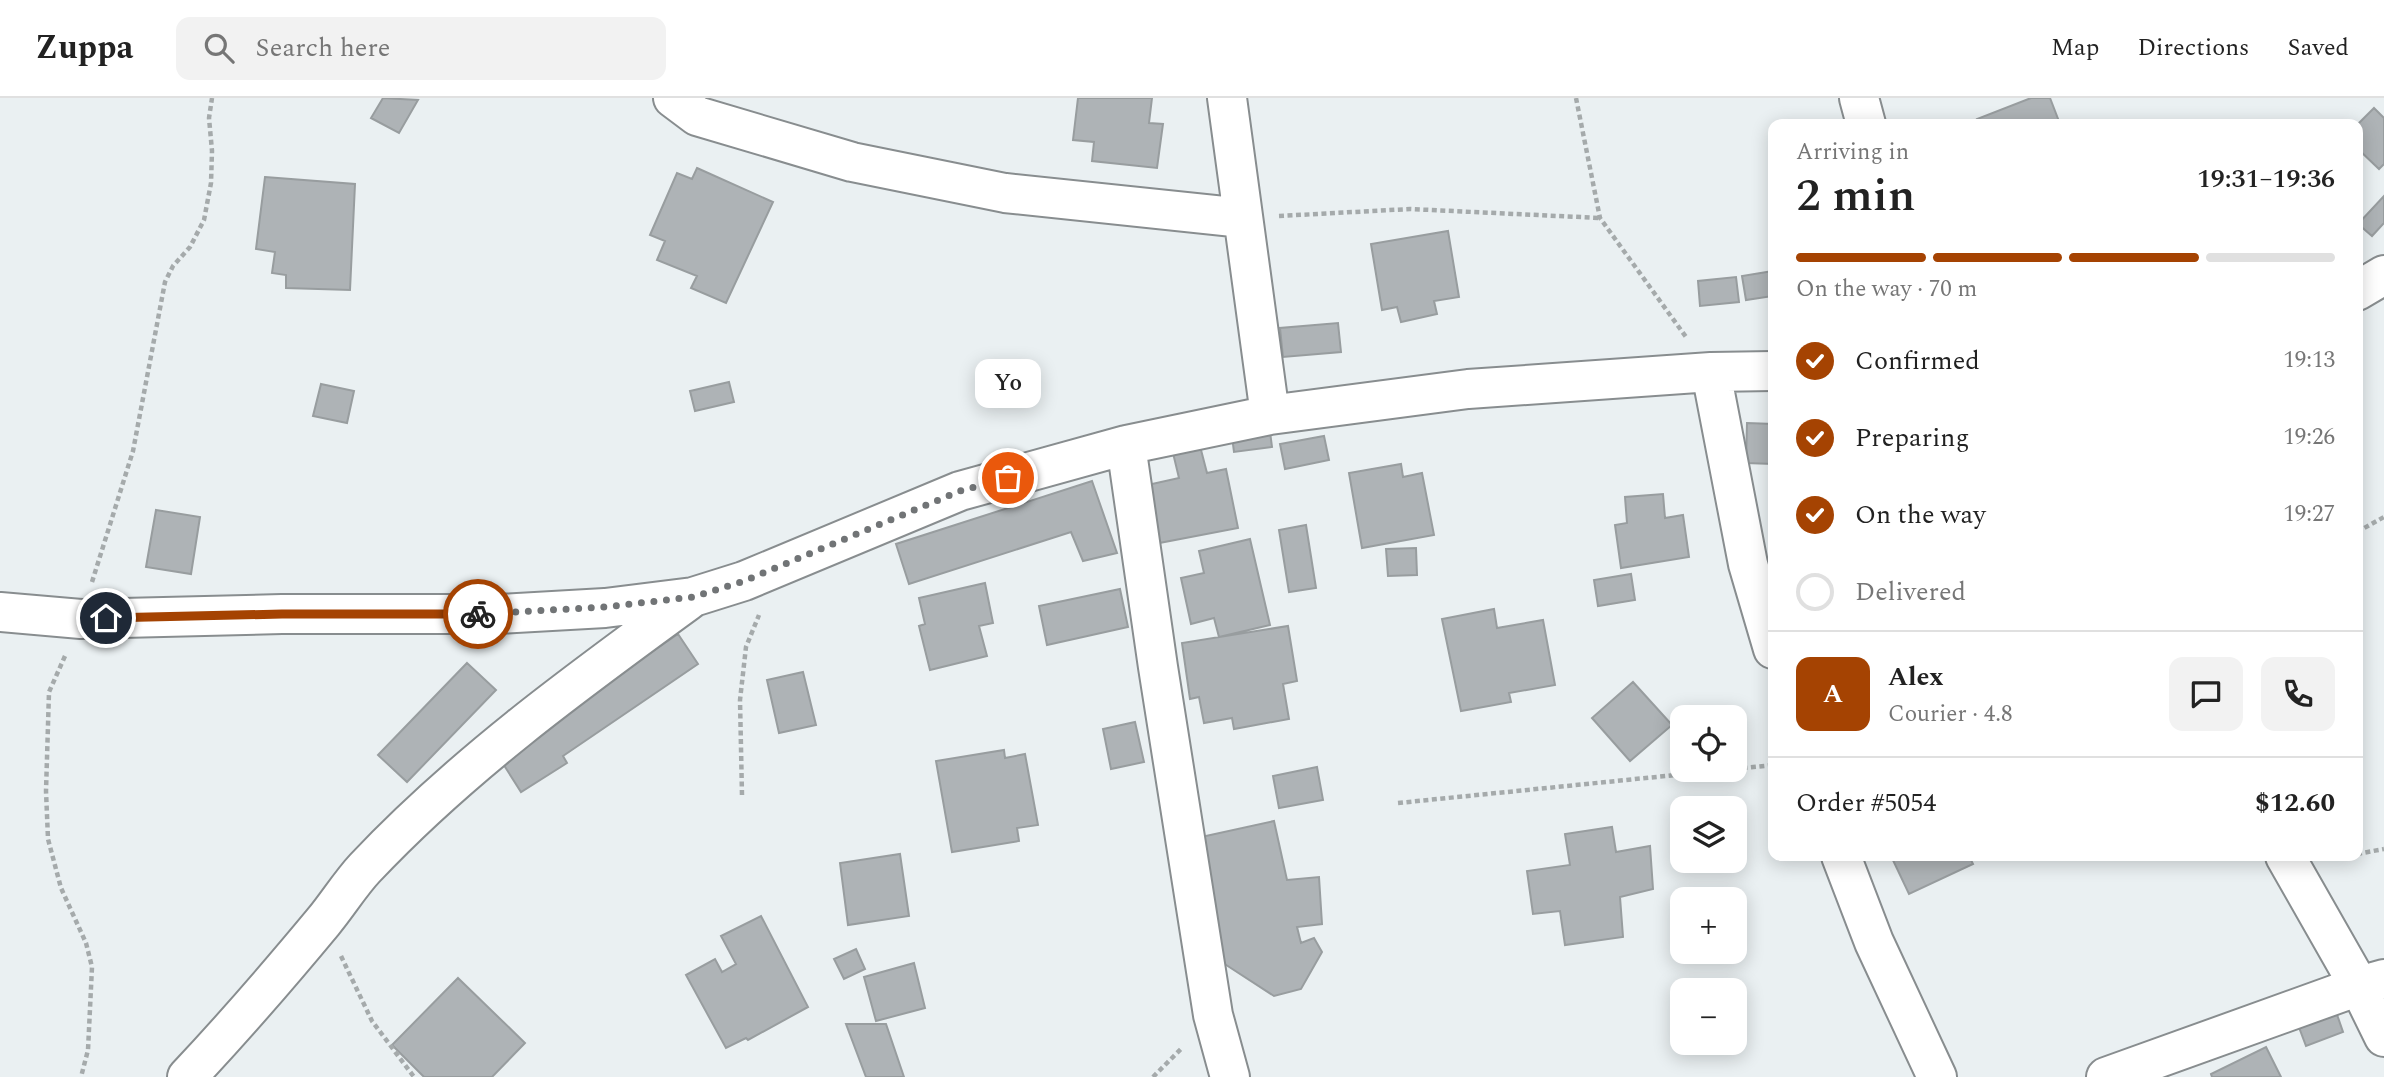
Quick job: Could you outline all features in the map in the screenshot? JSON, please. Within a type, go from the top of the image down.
[{"type":"street","points":[[673,98],[697,116],[852,162],[1005,193],[1243,218]]},
{"type":"street","points":[[1227,98],[1270,415]]},
{"type":"street","points":[[1859,98],[1865,119]]},
{"type":"street","points":[[2363,287],[2384,275]]},
{"type":"street","points":[[0,611],[81,619],[282,614],[498,614],[605,607],[693,597],[744,581],[960,491],[1126,445],[1270,415],[1468,388],[1768,370]]},
{"type":"street","points":[[1711,372],[1748,564],[1768,632]]},
{"type":"street","points":[[1126,445],[1213,1015],[1230,1077]]},
{"type":"street","points":[[0,585],[38,614]]},
{"type":"street","points":[[187,1077],[240,1021],[364,869],[448,787],[538,713],[693,597]]},
{"type":"street","points":[[1844,861],[1874,942],[1937,1077]]},
{"type":"street","points":[[2288,861],[2371,982],[2384,1037]]},
{"type":"street","points":[[2106,1077],[2371,982]]},
{"type":"path","points":[[81,1077],[89,1050],[92,967],[86,943],[61,888],[48,839],[46,791],[49,692],[81,619],[133,451],[164,282],[173,266],[190,247],[204,220],[211,183],[209,118],[212,98]]},
{"type":"path","points":[[1576,98],[1600,218],[1711,372]]},
{"type":"path","points":[[1243,218],[1410,209],[1600,218]]},
{"type":"path","points":[[2363,529],[2384,517]]},
{"type":"path","points":[[742,795],[740,700],[746,647],[760,613]]},
{"type":"path","points":[[1747,768],[1768,766]]},
{"type":"path","points":[[1398,803],[1670,776]]},
{"type":"path","points":[[2363,853],[2384,849]]},
{"type":"path","points":[[325,920],[372,1021],[414,1077]]},
{"type":"building","points":[[383,98],[418,100],[399,133],[371,118]]},
{"type":"building","points":[[1078,98],[1152,98],[1149,123],[1163,124],[1157,168],[1092,161],[1094,142],[1073,140]]},
{"type":"building","points":[[2031,98],[2050,98],[2058,119],[1977,119]]},
{"type":"building","points":[[2374,108],[2384,118],[2384,164],[2379,169],[2363,154],[2363,119]]},
{"type":"building","points":[[697,168],[773,202],[726,303],[691,288],[697,276],[657,260],[665,241],[650,235],[677,173],[692,179]]},
{"type":"building","points":[[265,177],[355,184],[350,290],[286,288],[286,275],[272,273],[275,252],[256,249]]},
{"type":"building","points":[[2384,196],[2384,223],[2372,236],[2363,228],[2363,219]]},
{"type":"building","points":[[1448,231],[1459,297],[1434,301],[1437,314],[1401,322],[1397,307],[1382,310],[1371,244]]},
{"type":"building","points":[[1768,272],[1768,297],[1746,300],[1742,276]]},
{"type":"building","points":[[1736,277],[1739,302],[1700,306],[1698,281]]},
{"type":"building","points":[[1338,323],[1341,352],[1283,357],[1280,328]]},
{"type":"building","points":[[729,382],[734,402],[695,411],[690,391]]},
{"type":"building","points":[[321,384],[354,391],[347,423],[313,416]]},
{"type":"building","points":[[1747,423],[1768,424],[1768,464],[1746,463]]},
{"type":"building","points":[[1269,424],[1272,447],[1234,452],[1231,429]]},
{"type":"building","points":[[1324,436],[1329,460],[1285,469],[1280,444]]},
{"type":"building","points":[[1200,446],[1207,473],[1226,469],[1238,528],[1154,544],[1143,486],[1179,478],[1173,453]]},
{"type":"building","points":[[1401,464],[1403,477],[1422,473],[1434,535],[1362,548],[1349,473]]},
{"type":"building","points":[[1092,481],[1117,553],[1083,561],[1071,532],[909,584],[896,544]]},
{"type":"building","points":[[1663,494],[1665,518],[1683,515],[1689,557],[1621,568],[1615,525],[1627,523],[1625,497]]},
{"type":"building","points":[[156,510],[200,517],[191,574],[146,567]]},
{"type":"building","points":[[1306,525],[1316,588],[1289,592],[1279,530]]},
{"type":"building","points":[[1250,539],[1270,625],[1219,637],[1214,618],[1191,624],[1181,578],[1204,573],[1199,551]]},
{"type":"building","points":[[1416,548],[1417,575],[1388,576],[1386,549]]},
{"type":"building","points":[[1631,574],[1635,600],[1598,606],[1594,580]]},
{"type":"building","points":[[985,583],[993,623],[979,626],[987,656],[930,670],[919,626],[925,624],[919,598]]},
{"type":"building","points":[[1120,589],[1128,627],[1047,645],[1039,606]]},
{"type":"building","points":[[1494,609],[1497,628],[1543,620],[1555,685],[1509,693],[1511,702],[1461,711],[1442,619]]},
{"type":"building","points":[[1288,626],[1297,681],[1283,684],[1289,719],[1234,729],[1232,718],[1204,723],[1199,697],[1190,699],[1182,643]]},
{"type":"building","points":[[678,634],[698,664],[563,756],[567,763],[521,792],[500,759],[532,733]]},
{"type":"building","points":[[467,663],[496,690],[407,782],[378,755]]},
{"type":"building","points":[[803,672],[816,725],[779,733],[767,680]]},
{"type":"building","points":[[1633,682],[1670,723],[1670,727],[1630,761],[1592,718]]},
{"type":"building","points":[[1135,722],[1144,762],[1111,769],[1103,729]]},
{"type":"building","points":[[1004,750],[1005,758],[1025,754],[1038,825],[1017,828],[1019,841],[952,852],[936,761]]},
{"type":"building","points":[[1317,767],[1323,800],[1279,808],[1273,776]]},
{"type":"building","points":[[1274,821],[1287,880],[1319,877],[1322,924],[1297,927],[1301,943],[1314,938],[1322,952],[1301,989],[1274,996],[1220,961],[1192,839]]},
{"type":"building","points":[[1612,827],[1616,852],[1650,846],[1653,889],[1620,897],[1623,937],[1565,945],[1560,911],[1533,914],[1527,871],[1570,865],[1565,834]]},
{"type":"building","points":[[900,854],[909,916],[848,925],[840,863]]},
{"type":"building","points":[[1893,861],[1972,861],[1973,864],[1909,894]]},
{"type":"building","points":[[761,916],[808,1007],[748,1040],[746,1038],[726,1048],[686,975],[715,959],[722,972],[736,964],[721,936]]},
{"type":"building","points":[[856,949],[865,969],[844,979],[834,959]]},
{"type":"building","points":[[914,963],[925,1008],[876,1021],[864,977]]},
{"type":"building","points":[[458,978],[525,1043],[492,1077],[424,1077],[392,1045]]},
{"type":"building","points":[[2332,1000],[2343,1032],[2306,1046],[2294,1014]]},
{"type":"building","points":[[846,1024],[886,1024],[904,1077],[866,1077]]},
{"type":"building","points":[[2266,1047],[2281,1077],[2212,1077],[2211,1074]]},
{"type":"way so far","points":[[478,614],[605,607],[693,597],[744,581],[960,491],[1008,478]]},
{"type":"place","name":"Yo","points":[[1008,478]]},
{"type":"route","points":[[106,618],[282,614],[478,614]]}]
